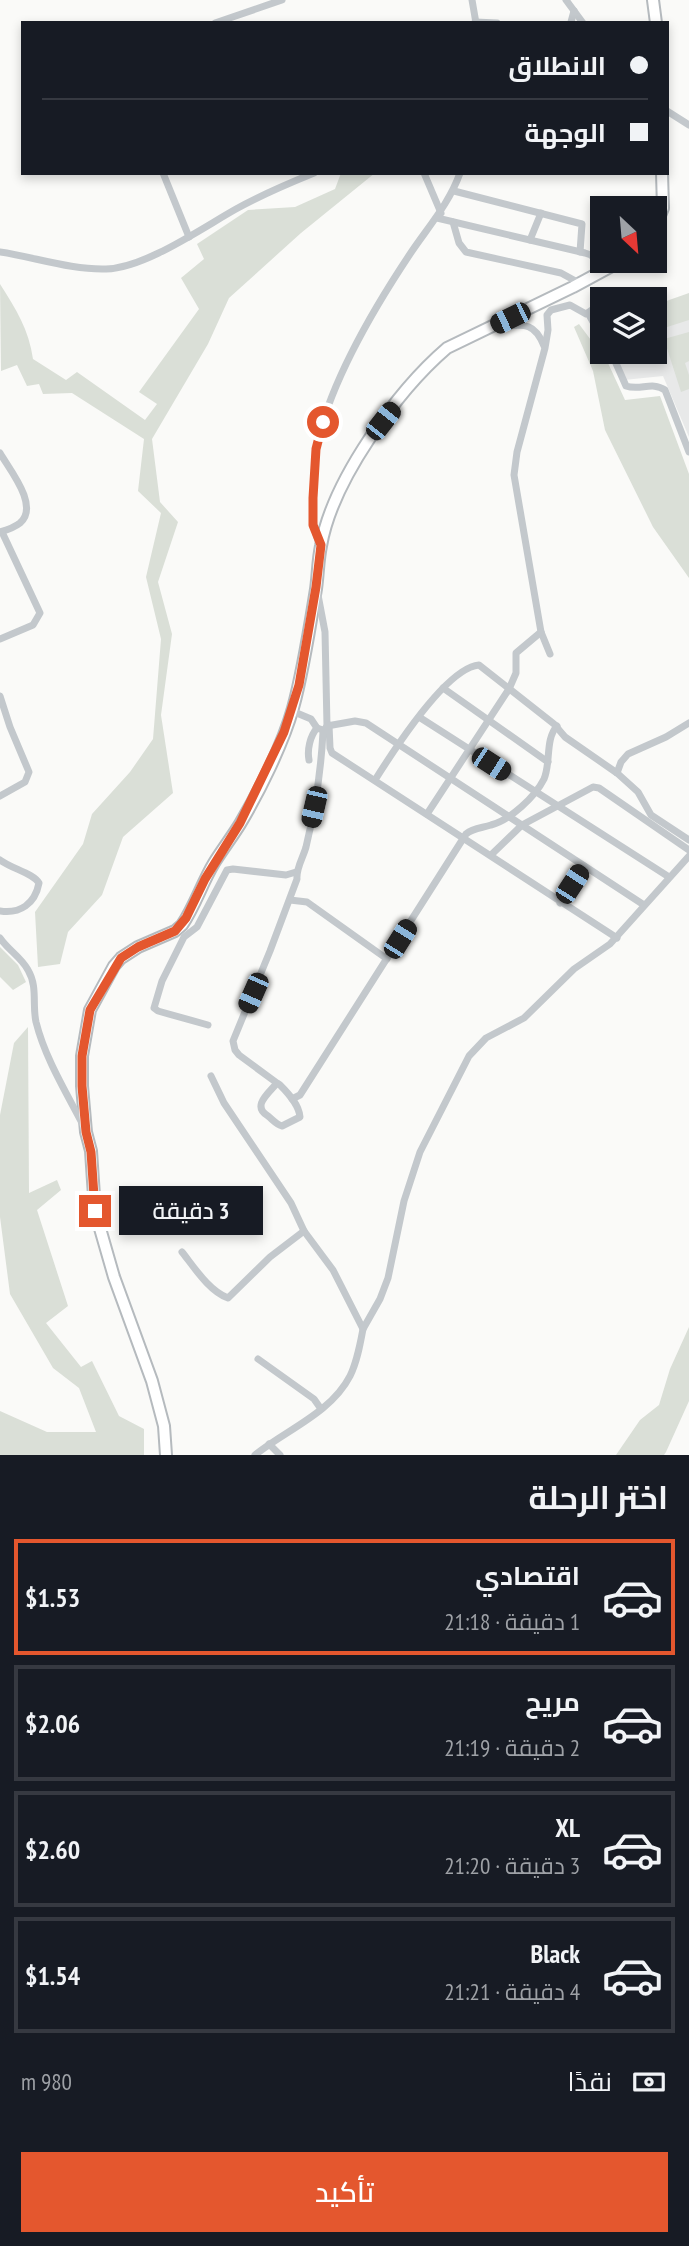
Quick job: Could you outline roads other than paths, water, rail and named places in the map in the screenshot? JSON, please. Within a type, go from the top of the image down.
[{"type":"main road","points":[[653,0],[656,21]]},
{"type":"main road","points":[[662,175],[663,196]]},
{"type":"main road","points":[[166,1455],[164,1426],[152,1381],[114,1277],[95,1211],[91,1152],[86,1132],[82,1086],[82,1056],[90,1010],[121,958],[138,947],[186,928],[218,855],[240,823],[276,753],[292,711],[316,587],[321,545],[352,466],[371,437],[432,361],[447,348],[601,273]]},
{"type":"street","points":[[221,21],[282,0]]},
{"type":"street","points":[[472,0],[476,21]]},
{"type":"street","points":[[566,0],[578,18]]},
{"type":"street","points":[[669,112],[689,125]]},
{"type":"street","points":[[164,175],[189,237]]},
{"type":"street","points":[[0,252],[79,267],[106,269],[128,265],[189,237],[237,208],[310,175]]},
{"type":"street","points":[[425,175],[439,216],[453,222],[590,255]]},
{"type":"street","points":[[321,545],[313,525],[313,498],[316,449],[326,415],[347,365],[370,323],[402,266],[439,216],[454,191],[459,175]]},
{"type":"street","points":[[454,191],[582,224],[580,251]]},
{"type":"street","points":[[530,240],[541,213]]},
{"type":"street","points":[[453,222],[459,243],[466,252],[561,273],[580,284]]},
{"type":"street","points":[[550,654],[541,632],[533,575],[519,513],[514,475],[516,452],[545,348],[548,330],[546,317],[549,311],[570,305],[590,311]]},
{"type":"street","points":[[489,327],[529,326],[538,332],[545,348]]},
{"type":"street","points":[[615,364],[626,386],[634,388],[655,385],[665,390],[689,452]]},
{"type":"street","points":[[0,453],[21,486],[27,512],[23,521],[1,532],[40,613],[33,625],[0,639]]},
{"type":"street","points":[[277,1083],[262,1100],[263,1114],[281,1126],[299,1118],[300,1114],[292,1099],[277,1083],[237,1053],[233,1041],[290,900],[297,879],[296,872],[306,846],[317,791],[324,727],[325,632],[316,587]]},
{"type":"street","points":[[427,814],[509,689],[516,673],[516,653],[541,632]]},
{"type":"street","points":[[374,780],[398,744],[443,688],[476,665],[483,667],[557,726],[565,737],[617,772],[638,792],[651,815],[689,840]]},
{"type":"street","points":[[443,688],[548,762]]},
{"type":"street","points":[[0,696],[29,772],[25,782],[0,796]]},
{"type":"street","points":[[292,711],[324,727],[331,751],[617,938]]},
{"type":"street","points":[[419,717],[669,877]]},
{"type":"street","points":[[309,760],[308,748],[314,731],[361,721],[644,905]]},
{"type":"street","points":[[617,772],[621,761],[628,754],[689,723]]},
{"type":"street","points":[[292,1099],[300,1095],[463,837],[471,830],[510,818],[534,792],[543,779],[552,733],[557,726]]},
{"type":"street","points":[[491,855],[522,825],[589,787],[597,788],[689,850]]},
{"type":"street","points":[[255,1455],[321,1409],[348,1379],[363,1329],[388,1278],[404,1201],[420,1152],[469,1056],[486,1038],[523,1018],[574,969],[617,938],[689,856]]},
{"type":"street","points":[[0,860],[11,868],[34,877],[39,883],[37,892],[26,906],[14,913],[0,911]]},
{"type":"street","points":[[560,903],[584,866]]},
{"type":"street","points":[[208,1025],[158,1012],[154,1008],[162,981],[186,928],[197,927],[227,870],[286,875],[296,872]]},
{"type":"street","points":[[290,900],[307,902],[387,960]]},
{"type":"street","points":[[0,938],[29,971],[35,986],[35,1020],[44,1045],[86,1132]]},
{"type":"street","points":[[211,1076],[224,1103],[292,1203],[304,1231],[333,1270],[363,1329]]},
{"type":"street","points":[[183,1252],[207,1282],[228,1298],[280,1247],[304,1231]]},
{"type":"street","points":[[258,1359],[314,1399],[321,1409]]},
{"type":"street","points":[[269,1444],[280,1455]]}]
